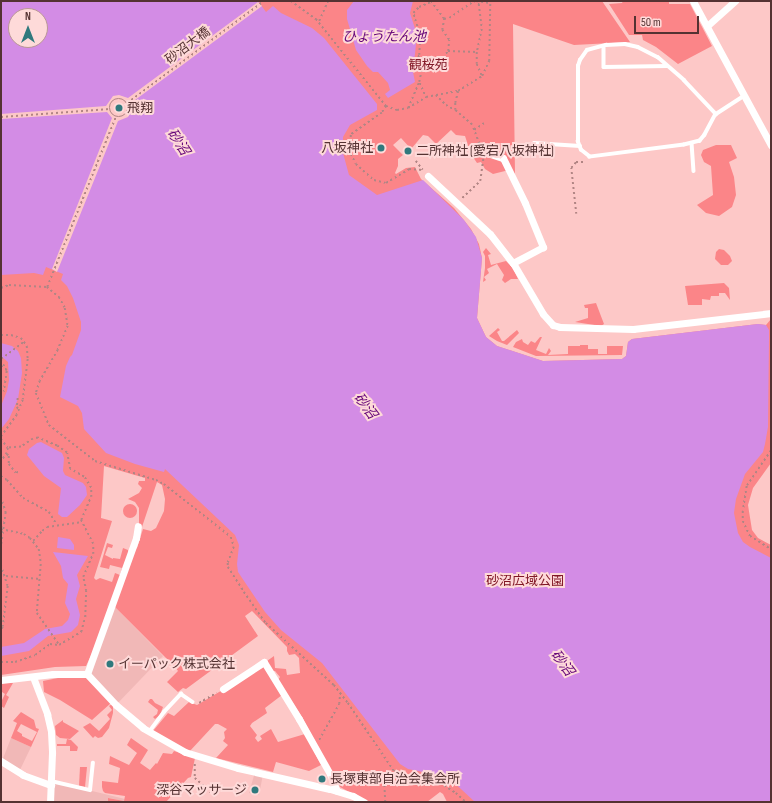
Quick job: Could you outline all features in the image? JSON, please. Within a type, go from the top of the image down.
[{"type":"street","points":[[693,1],[771,145]]},
{"type":"street","points":[[707,26],[735,1]]},
{"type":"street","points":[[481,151],[503,158],[525,203],[543,247],[513,263]]},
{"type":"street","points":[[428,176],[490,234],[513,263],[549,322],[560,327],[633,329],[771,313]]},
{"type":"street","points":[[88,674],[136,538],[138,526]]},
{"type":"street","points":[[223,689],[264,662],[315,747],[330,774],[337,791]]},
{"type":"street","points":[[1,680],[58,673],[88,674],[116,704],[149,732],[185,752],[238,768],[337,791],[364,802]]},
{"type":"street","points":[[33,677],[47,714],[51,732],[50,802]]},
{"type":"street","points":[[1,761],[23,775],[51,783]]},
{"type":"lane","points":[[716,114],[684,80],[658,57],[638,47],[624,44],[604,46],[587,50],[582,56],[578,66],[580,146],[584,155],[590,157],[700,141],[705,135],[716,114],[745,96]]},
{"type":"lane","points":[[604,46],[604,67],[667,66]]},
{"type":"lane","points":[[692,143],[694,171]]},
{"type":"lane","points":[[534,144],[580,146]]},
{"type":"lane","points":[[149,732],[164,712],[182,694],[193,702]]},
{"type":"lane","points":[[51,783],[90,790],[93,763]]},
{"type":"path","name":"砂沼大橋","points":[[116,116],[122,117],[127,114],[129,108],[127,103],[264,1]]},
{"type":"path","points":[[291,1],[319,22],[386,106],[397,110],[408,108],[426,97],[458,91],[482,76],[489,61],[490,2],[474,1],[449,18],[444,19]]},
{"type":"path","points":[[319,22],[328,1]]},
{"type":"path","points":[[474,1],[479,4],[482,22],[477,52],[478,64],[482,76]]},
{"type":"path","points":[[432,2],[444,19],[442,30],[449,40],[448,50],[434,70],[415,67],[419,55],[420,36],[413,13],[419,7],[432,2]]},
{"type":"path","points":[[448,50],[477,52]]},
{"type":"path","points":[[408,108],[419,82],[422,68]]},
{"type":"path","points":[[419,82],[426,97]]},
{"type":"path","points":[[455,110],[458,91]]},
{"type":"path","points":[[436,95],[446,105],[455,110],[472,125],[484,157],[480,181],[457,202]]},
{"type":"path","points":[[110,109],[111,103],[116,100],[122,99],[127,103]]},
{"type":"path","points":[[386,106],[382,113],[351,135],[350,147],[353,159],[359,167],[374,180],[386,183],[409,169],[423,170],[416,161]]},
{"type":"path","points":[[47,287],[116,116],[110,109]]},
{"type":"path","points":[[1,117],[110,109]]},
{"type":"path","points":[[474,130],[484,124]]},
{"type":"path","points":[[576,214],[571,168],[576,162],[588,162]]},
{"type":"path","points":[[1,288],[9,285],[47,287],[59,297],[65,308],[68,326],[58,350],[40,381],[36,393],[49,425],[95,462],[156,480],[164,484],[231,537],[234,547],[228,567],[244,592],[266,623],[319,671],[339,692],[388,763],[398,773],[440,783],[456,793],[466,802]]},
{"type":"path","points":[[1,335],[17,336],[25,341],[28,359],[23,400],[11,424],[1,438],[8,448]]},
{"type":"path","points":[[4,392],[7,382],[6,369],[1,359],[25,341]]},
{"type":"path","points":[[1,366],[6,369]]},
{"type":"path","points":[[18,398],[17,407],[19,410]]},
{"type":"path","points":[[1,662],[21,660],[35,655],[50,644],[59,643],[81,632],[84,623],[86,591],[83,577],[92,558],[93,549],[90,539],[81,522],[81,515],[91,497],[92,488],[84,477],[70,469],[67,453],[64,450],[38,438],[33,439],[21,447],[8,448]]},
{"type":"path","points":[[1,462],[8,448]]},
{"type":"path","points":[[771,452],[747,486],[742,511],[743,521],[750,536],[771,549]]},
{"type":"path","points":[[6,454],[9,456],[9,464],[16,473],[19,471]]},
{"type":"path","points":[[1,476],[23,498],[49,512],[57,525]]},
{"type":"path","points":[[1,497],[6,512],[2,529],[1,547]]},
{"type":"path","points":[[33,541],[42,530],[57,525],[81,522]]},
{"type":"path","points":[[2,529],[24,534],[33,541],[39,549],[40,578],[36,613],[59,643]]},
{"type":"path","points":[[1,564],[6,576],[8,593],[3,627],[1,630]]},
{"type":"path","points":[[6,576],[40,578]]},
{"type":"path","points":[[193,702],[198,703],[223,689]]},
{"type":"path","points":[[315,747],[339,704],[339,692]]},
{"type":"path","points":[[196,756],[194,772],[195,778],[215,796]]},
{"type":"path","points":[[385,802],[384,781],[398,773]]},
{"type":"shaded area","points":[[114,606],[163,656],[116,705],[88,674]]},
{"type":"shaded area","points":[[11,738],[31,747],[19,772],[2,761]]},
{"type":"shaded area","points":[[255,772],[263,774],[259,795],[249,793]]},
{"type":"shaded area","points":[[51,781],[125,799],[124,801],[109,798],[108,802],[50,802]]},
{"type":"green space","name":"砂沼","points":[[1,1],[602,1],[630,42],[574,45],[513,24],[515,174],[509,170],[493,174],[485,169],[481,162],[477,163],[471,154],[465,136],[456,135],[451,130],[436,144],[428,136],[423,135],[411,149],[401,138],[393,145],[403,155],[398,159],[398,166],[395,173],[396,174],[406,168],[415,167],[421,179],[454,208],[471,229],[479,244],[482,258],[477,318],[486,337],[497,346],[543,361],[622,359],[626,356],[628,342],[632,339],[758,324],[766,325],[771,319],[771,463],[753,488],[748,505],[752,530],[758,538],[771,545],[771,802],[447,802],[443,794],[440,792],[427,802],[368,802],[340,787],[302,717],[278,680],[280,677],[275,671],[272,671],[267,661],[274,656],[275,668],[286,669],[287,675],[300,673],[299,658],[295,654],[289,655],[287,647],[252,611],[245,616],[258,636],[186,689],[183,688],[178,692],[167,682],[178,671],[176,668],[114,606],[86,666],[55,667],[1,675]],"holes":[[[104,466],[145,478],[145,481],[139,481],[138,484],[142,488],[139,493],[128,499],[135,502],[139,508],[139,526],[142,527],[157,482],[162,485],[165,499],[164,511],[156,528],[151,531],[143,529],[137,548],[128,554],[128,550],[123,548],[120,559],[113,559],[105,555],[108,547],[112,548],[113,545],[107,543],[100,567],[109,569],[110,565],[122,568],[120,575],[115,573],[112,582],[100,578],[96,580],[94,578],[112,521],[101,518]]]},
{"type":"green space","points":[[623,1],[669,1],[669,4],[690,4],[712,46],[678,64],[656,47],[643,40],[642,35],[629,35],[609,4],[622,3]]},
{"type":"green space","points":[[716,145],[731,145],[737,158],[729,162],[734,177],[736,195],[732,207],[719,216],[706,213],[697,205],[713,195],[711,166],[704,162],[701,155],[703,150]]},
{"type":"green space","points":[[486,248],[491,254],[488,255],[491,265],[506,261],[513,268],[518,279],[511,279],[505,283],[502,280],[504,275],[497,264],[487,269],[489,273],[484,277],[486,280],[483,282],[485,256],[483,252]]},
{"type":"green space","points":[[719,249],[724,250],[730,256],[732,261],[728,265],[721,265],[715,259],[716,252]]},
{"type":"green space","points":[[724,283],[729,288],[730,300],[725,293],[719,293],[719,296],[711,296],[710,300],[702,299],[702,305],[688,305],[685,286]]},
{"type":"green space","points":[[596,303],[604,324],[601,326],[575,322],[588,318],[588,308],[585,308],[584,305]]},
{"type":"green space","points":[[498,328],[500,330],[497,332],[502,341],[517,330],[519,333],[507,345],[489,336]]},
{"type":"green space","points":[[540,337],[542,337],[536,350],[546,354],[549,348],[551,351],[548,355],[568,354],[568,346],[588,345],[588,349],[598,349],[598,354],[607,354],[607,346],[623,346],[622,355],[536,356],[513,347],[516,342],[522,339],[523,342],[528,345],[531,341],[535,343]]},
{"type":"green space","points":[[130,504],[135,506],[137,511],[135,516],[130,518],[125,516],[123,511],[125,506]]},
{"type":"green space","points":[[263,666],[282,695],[265,708],[267,713],[250,726],[257,735],[255,738],[258,742],[262,739],[260,736],[271,729],[278,742],[305,734],[321,765],[309,771],[276,762],[273,772],[216,758],[228,745],[223,741],[225,738],[224,732],[227,729],[218,724],[215,724],[189,752],[153,731],[168,713],[174,716],[189,702],[197,705]]},
{"type":"green space","points":[[63,677],[87,678],[111,703],[92,720],[44,692],[43,681]]},
{"type":"green space","points":[[1,683],[13,683],[6,695],[9,697],[4,708],[1,706],[1,702],[5,694],[2,692]]},
{"type":"green space","points":[[150,699],[163,707],[160,715],[155,719],[153,717],[157,714],[158,710],[148,702]]},
{"type":"green space","points":[[112,704],[113,713],[109,728],[102,737],[98,738],[95,736],[93,738],[83,727],[90,723],[99,731],[110,719],[107,715],[112,710],[109,706]]},
{"type":"green space","points":[[21,712],[34,720],[36,728],[39,729],[31,747],[11,738],[17,723],[13,721]],"holes":[[[21,724],[37,732],[32,741],[22,736],[22,734],[17,731]]]},
{"type":"green space","points":[[63,720],[63,722],[79,731],[70,739],[60,738],[56,735],[55,726]]},
{"type":"green space","points":[[131,738],[148,750],[140,763],[150,770],[156,763],[157,764],[163,753],[172,754],[174,751],[195,758],[191,777],[188,778],[166,802],[108,802],[108,798],[124,801],[125,796],[105,793],[102,787],[102,781],[118,783],[120,768],[109,764],[110,756],[129,765],[137,753],[127,745]]},
{"type":"green space","points":[[67,739],[71,740],[78,747],[77,751],[70,751],[70,746],[57,746],[57,744],[66,744]]},
{"type":"green space","points":[[80,767],[87,767],[85,787],[79,786]]},
{"type":"water","name":"砂沼","points":[[1,1],[258,1],[266,12],[273,6],[281,13],[312,28],[324,38],[377,104],[377,110],[350,125],[343,137],[343,153],[349,175],[377,195],[423,180],[464,220],[476,237],[482,258],[477,318],[486,337],[497,346],[543,361],[622,359],[626,356],[628,342],[632,339],[758,324],[766,325],[769,330],[768,427],[763,452],[745,474],[736,499],[734,513],[738,533],[743,542],[771,558],[771,802],[475,802],[448,777],[408,769],[400,764],[322,663],[281,630],[265,612],[238,572],[237,564],[239,545],[235,535],[165,469],[164,472],[135,464],[106,453],[84,429],[82,413],[78,406],[60,397],[66,366],[72,355],[81,330],[81,322],[73,298],[67,286],[61,280],[63,274],[46,267],[43,275],[34,273],[1,275]]},
{"type":"water","name":"ひょうたん池","points":[[354,1],[413,1],[410,13],[417,35],[413,72],[415,82],[388,98],[385,94],[390,90],[388,83],[378,72],[373,72],[367,66],[356,50],[347,19],[347,10]]},
{"type":"water","points":[[1,343],[12,346],[18,351],[21,358],[22,373],[18,399],[9,419],[1,429],[1,406],[7,391],[9,380],[8,362],[1,356]]},
{"type":"water","points":[[41,442],[62,453],[64,458],[63,471],[65,475],[83,483],[86,487],[87,495],[80,505],[67,517],[62,517],[58,514],[61,488],[44,476],[27,455],[29,449]]},
{"type":"water","points":[[58,537],[70,539],[74,545],[74,550],[57,548]]},
{"type":"water","points":[[53,552],[88,556],[77,575],[80,586],[76,599],[80,615],[78,625],[71,632],[48,636],[29,651],[1,656],[1,647],[24,643],[45,629],[62,626],[68,620],[70,614],[65,603],[68,584],[63,578],[61,566]]},
{"type":"pier","points":[[258,2],[262,6],[131,103],[132,110],[128,117],[118,121],[57,272],[52,269],[112,118],[107,112],[1,119],[1,114],[106,106],[113,96],[119,95],[128,98]]},
{"type":"place","name":"飛翔","points":[[119,108]]},
{"type":"place","name":"八坂神社","points":[[381,148]]},
{"type":"place","name":"二所神社 (愛宕八坂神社)","points":[[408,151]]},
{"type":"place","name":"イーパック株式会社","points":[[110,664]]},
{"type":"place","name":"長塚東部自治会集会所","points":[[322,779]]},
{"type":"place","name":"深谷マッサージ","points":[[255,790]]},
{"type":"park label","name":"観桜苑","points":[[428,65]]},
{"type":"park label","name":"砂沼広域公園","points":[[525,581]]}]
